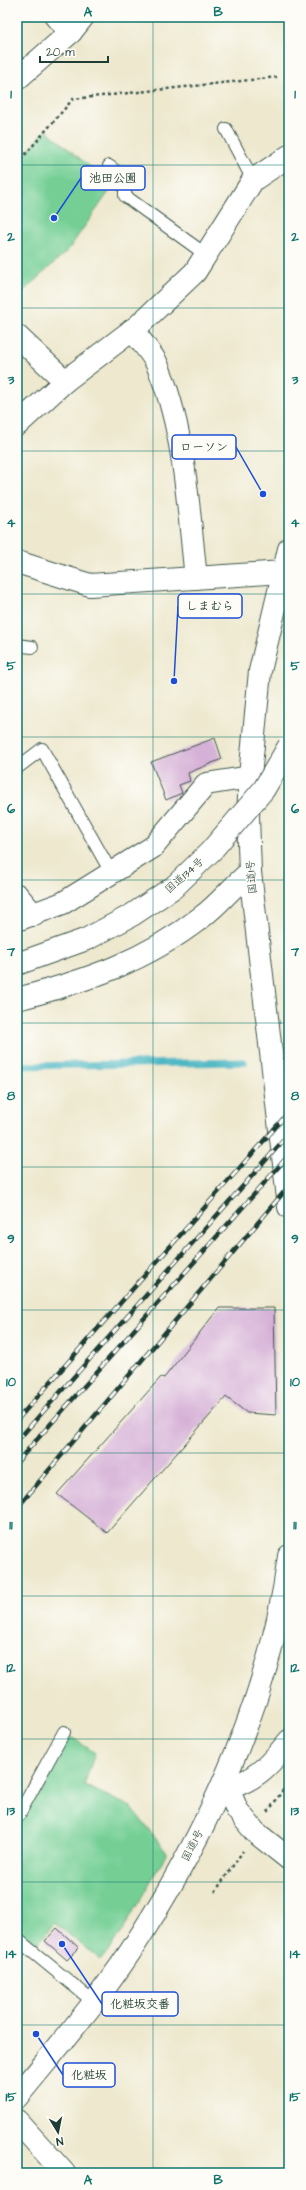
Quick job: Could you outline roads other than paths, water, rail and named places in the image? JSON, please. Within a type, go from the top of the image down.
[{"type":"main road","points":[[17,79],[77,24],[56,17]]},
{"type":"main road","points":[[17,425],[65,381],[132,330],[194,272],[253,180],[289,156]]},
{"type":"main road","points":[[132,330],[155,360],[168,393],[187,494],[196,578]]},
{"type":"main road","points":[[17,336],[65,381]]},
{"type":"main road","name":"国道1号","points":[[289,549],[260,671],[250,777],[248,817],[250,872],[289,1207]]},
{"type":"main road","points":[[17,562],[90,585],[283,572]]},
{"type":"main road","name":"国道134号","points":[[17,964],[88,939],[132,915],[174,887],[211,851],[264,789],[289,746]]},
{"type":"main road","points":[[17,895],[26,918],[63,903],[112,874],[153,847],[206,784],[250,777]]},
{"type":"main road","points":[[17,999],[104,973],[152,952],[204,916],[234,885],[250,872]]},
{"type":"main road","name":"国道1号","points":[[17,2097],[94,2002],[141,1935],[178,1871],[221,1790],[259,1688],[271,1646],[285,1584],[289,1556]]},
{"type":"main road","points":[[221,1790],[239,1786],[257,1776],[289,1740]]},
{"type":"main road","points":[[221,1790],[233,1800],[237,1810],[255,1832],[289,1859]]},
{"type":"main road","points":[[17,2121],[64,2173]]},
{"type":"lane","points":[[226,129],[253,180]]},
{"type":"lane","points":[[109,166],[124,178],[125,196],[205,254]]},
{"type":"lane","points":[[17,645],[32,647]]},
{"type":"lane","points":[[17,768],[42,749],[112,874]]},
{"type":"lane","points":[[17,1818],[64,1732]]},
{"type":"lane","points":[[17,1939],[94,2002]]},
{"type":"waterway","points":[[17,1066],[244,1062]]},
{"type":"railway","points":[[17,1420],[289,1112]]},
{"type":"railway","points":[[17,1441],[289,1134]]},
{"type":"railway","points":[[17,1462],[289,1155]]},
{"type":"railway","points":[[17,1508],[289,1186]]},
{"type":"place","name":"池田公園","points":[[54,218]]},
{"type":"place","name":"ローソン","points":[[263,494]]},
{"type":"place","name":"しまむら","points":[[174,681]]},
{"type":"place","name":"化粧坂交番","points":[[62,1944]]},
{"type":"place","name":"化粧坂","points":[[36,2034]]}]
